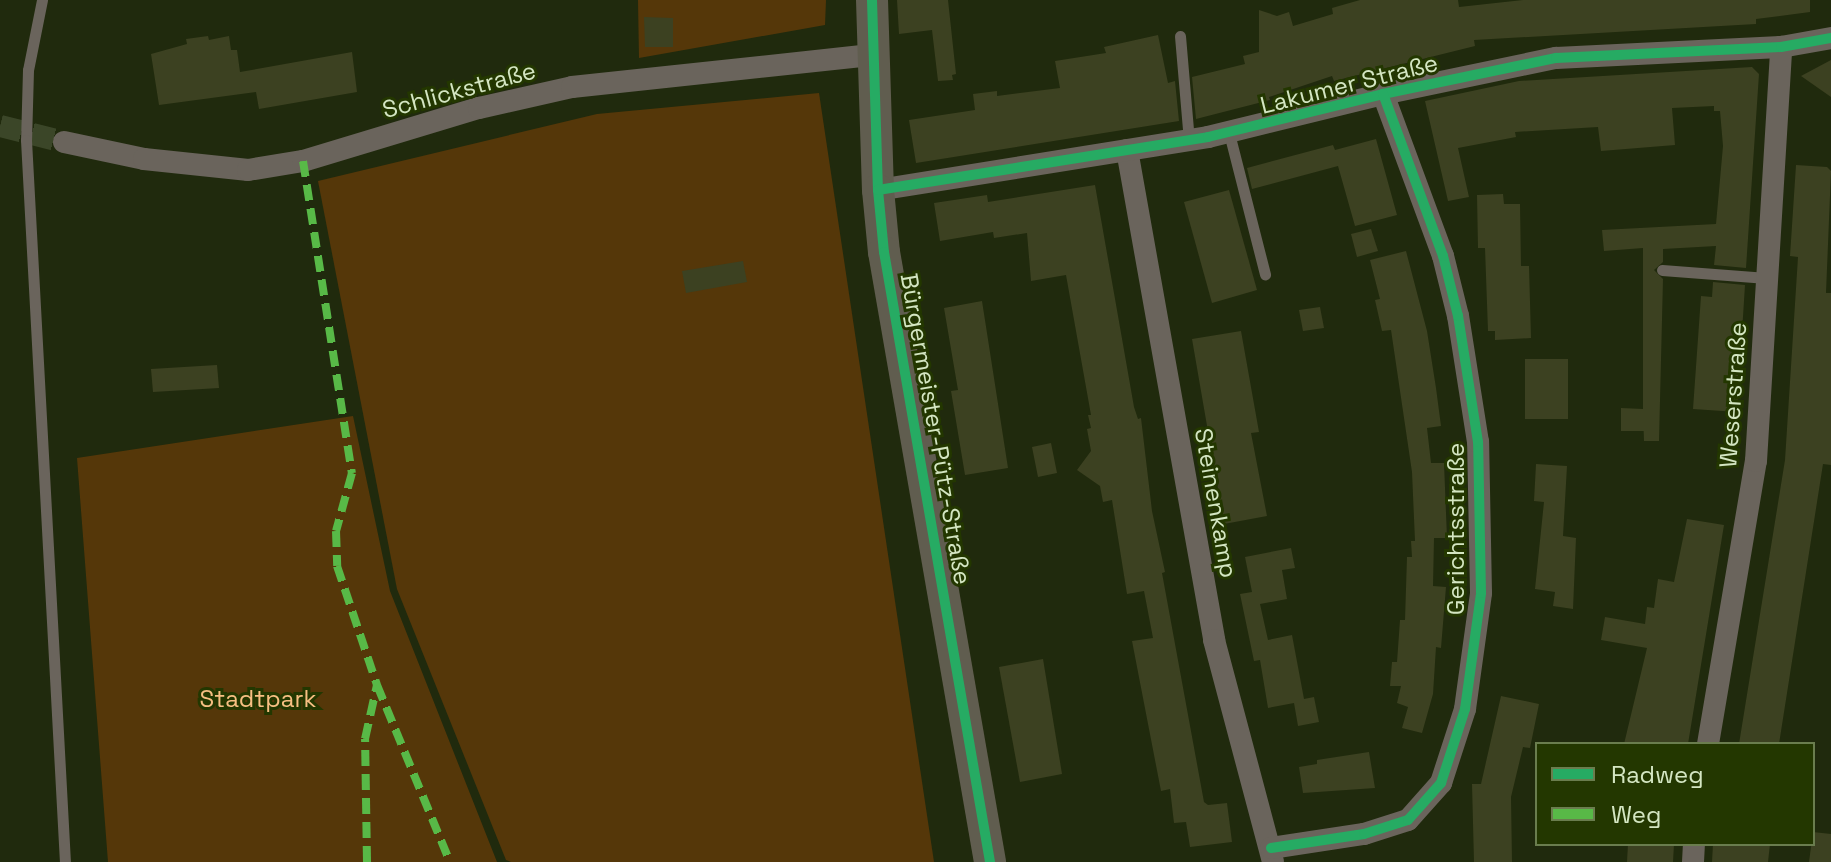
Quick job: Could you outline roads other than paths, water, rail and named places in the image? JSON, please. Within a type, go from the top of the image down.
[{"type":"main road","name":"Bürgermeister-Pütz-Straße","points":[[872,0],[878,190],[884,252],[990,862]]},
{"type":"street","name":"Lakumer Straße","points":[[878,190],[1229,133],[1383,94],[1556,58],[1781,47],[1831,38]]},
{"type":"street","name":"Weserstraße","points":[[1708,742],[1756,461],[1781,47]]},
{"type":"street","name":"Schlickstraße","points":[[64,142],[144,159],[248,170],[303,161],[479,108],[572,87],[873,55]]},
{"type":"street","name":"Gerichtsstraße","points":[[1272,855],[1364,834],[1408,820],[1441,783],[1453,755],[1471,665],[1481,593],[1478,442],[1458,316],[1443,256],[1383,94]]},
{"type":"street","name":"Steinenkamp","points":[[1127,150],[1214,640],[1272,855]]},
{"type":"lane","points":[[42,0],[28,70],[26,140],[65,862]]},
{"type":"lane","points":[[1180,36],[1189,140]]},
{"type":"lane","points":[[1229,133],[1265,274]]},
{"type":"lane","points":[[1662,270],[1767,278]]},
{"type":"tunnel","points":[[0,126],[64,142]]},
{"type":"park label","name":"Stadtpark","points":[[258,699]]}]
